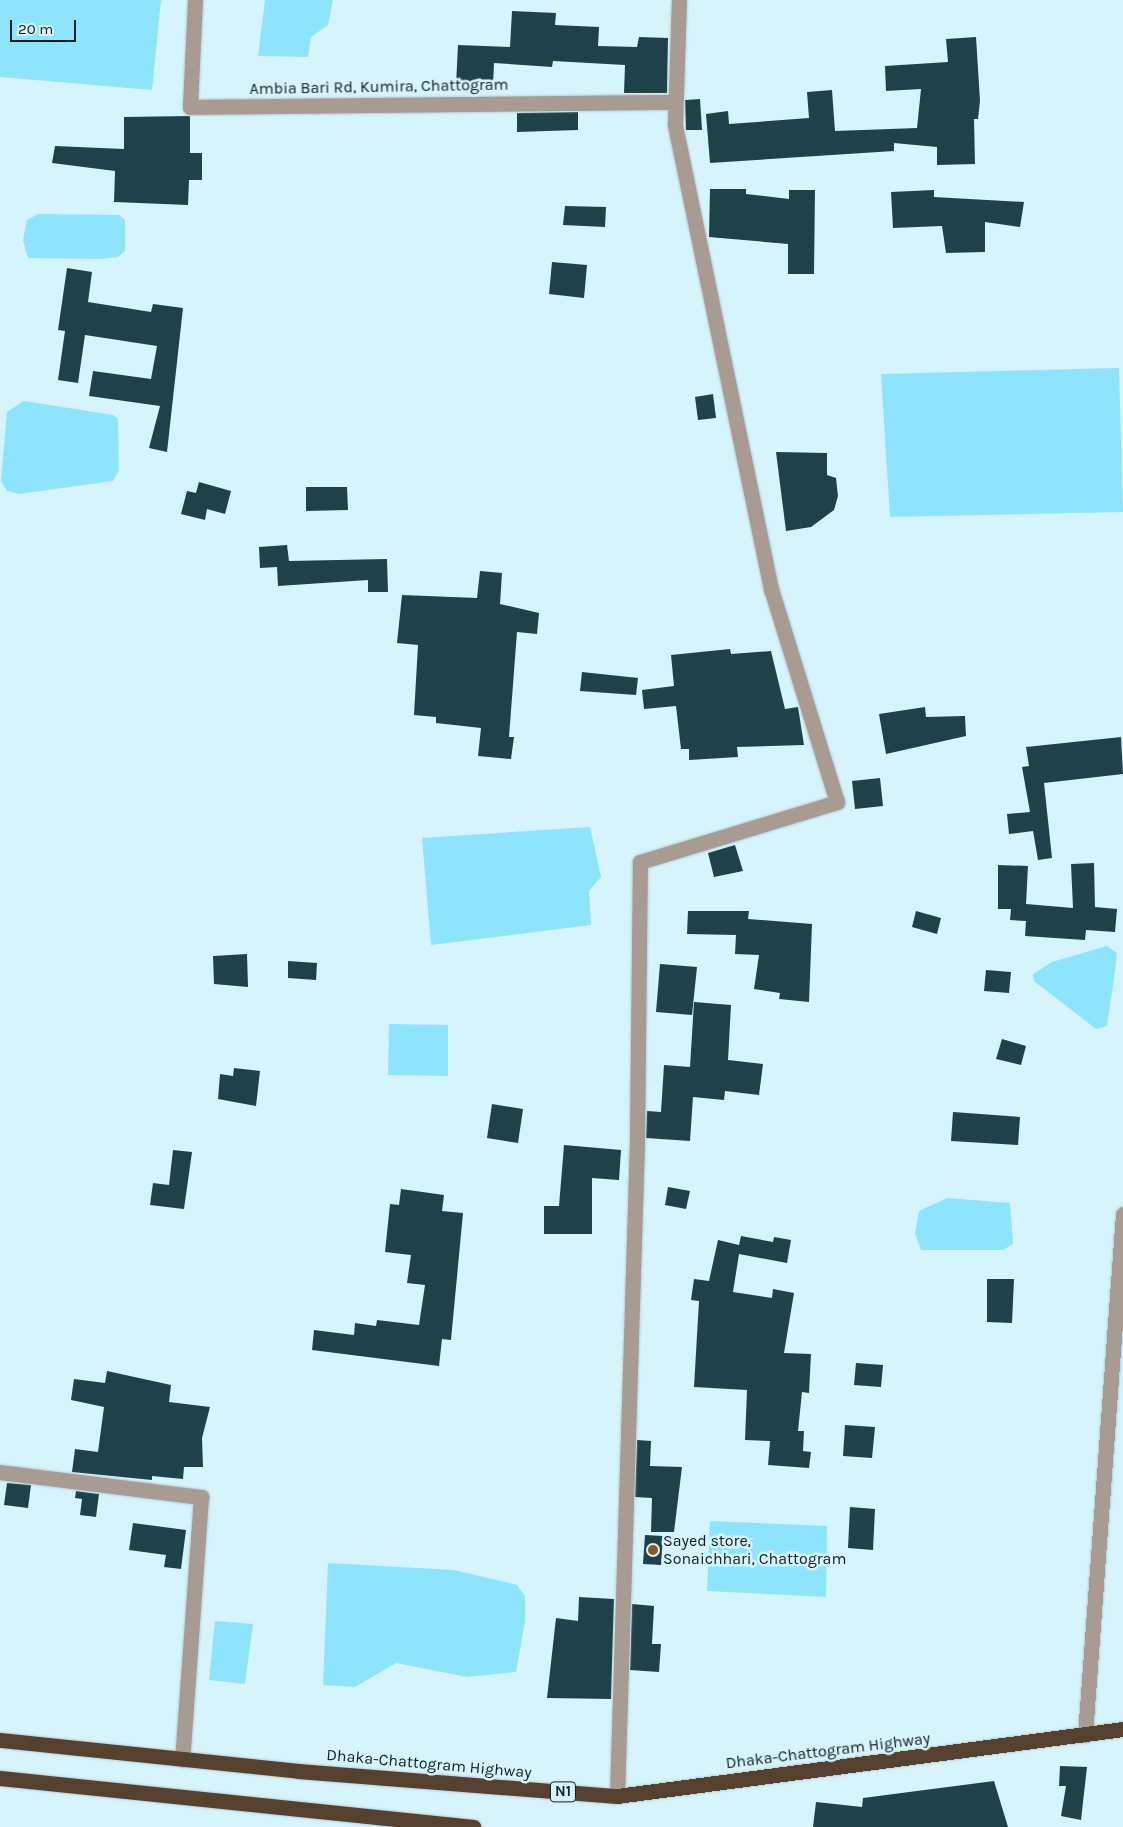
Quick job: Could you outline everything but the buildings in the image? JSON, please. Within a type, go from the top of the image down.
[{"type":"highway","name":"Dhaka-Chattogram Highway","points":[[0,1740],[182,1759],[617,1796],[1123,1729]]},
{"type":"highway","points":[[0,1778],[473,1827]]},
{"type":"street","name":"Ambia Bari Rd, Kumira, Chattogram","points":[[194,0],[190,107],[675,102]]},
{"type":"street","points":[[617,1796],[637,1140],[640,862],[838,802],[771,589],[675,126],[679,0]]},
{"type":"street","points":[[1085,1735],[1123,1214]]},
{"type":"street","points":[[0,1472],[201,1497],[182,1759]]},
{"type":"water","points":[[0,0],[161,0],[152,90],[0,77]]},
{"type":"water","points":[[265,0],[333,0],[328,25],[311,37],[308,57],[258,56]]},
{"type":"water","points":[[38,214],[119,215],[125,220],[125,251],[118,257],[100,259],[28,258],[23,240],[27,220]]},
{"type":"water","points":[[1119,368],[1123,512],[890,517],[881,374]]},
{"type":"water","points":[[24,401],[113,415],[118,419],[119,470],[113,481],[19,494],[7,491],[1,481],[7,412]]},
{"type":"water","points":[[590,827],[601,877],[589,891],[591,925],[431,945],[422,838]]},
{"type":"water","points":[[1107,946],[1117,953],[1115,971],[1107,1026],[1096,1029],[1034,981],[1033,974],[1052,962]]},
{"type":"water","points":[[389,1024],[448,1025],[448,1076],[388,1075]]},
{"type":"water","points":[[947,1198],[1010,1203],[1013,1244],[1003,1250],[921,1250],[915,1233],[919,1211]]},
{"type":"water","points":[[710,1521],[827,1526],[826,1597],[707,1591]]},
{"type":"water","points":[[328,1563],[454,1570],[517,1585],[525,1596],[525,1621],[516,1672],[467,1677],[396,1663],[355,1687],[323,1685]]},
{"type":"water","points":[[215,1621],[253,1624],[245,1684],[209,1680]]},
{"type":"place","name":"Sayed store, Sonaichhari, Chattogram","points":[[653,1550]]}]
